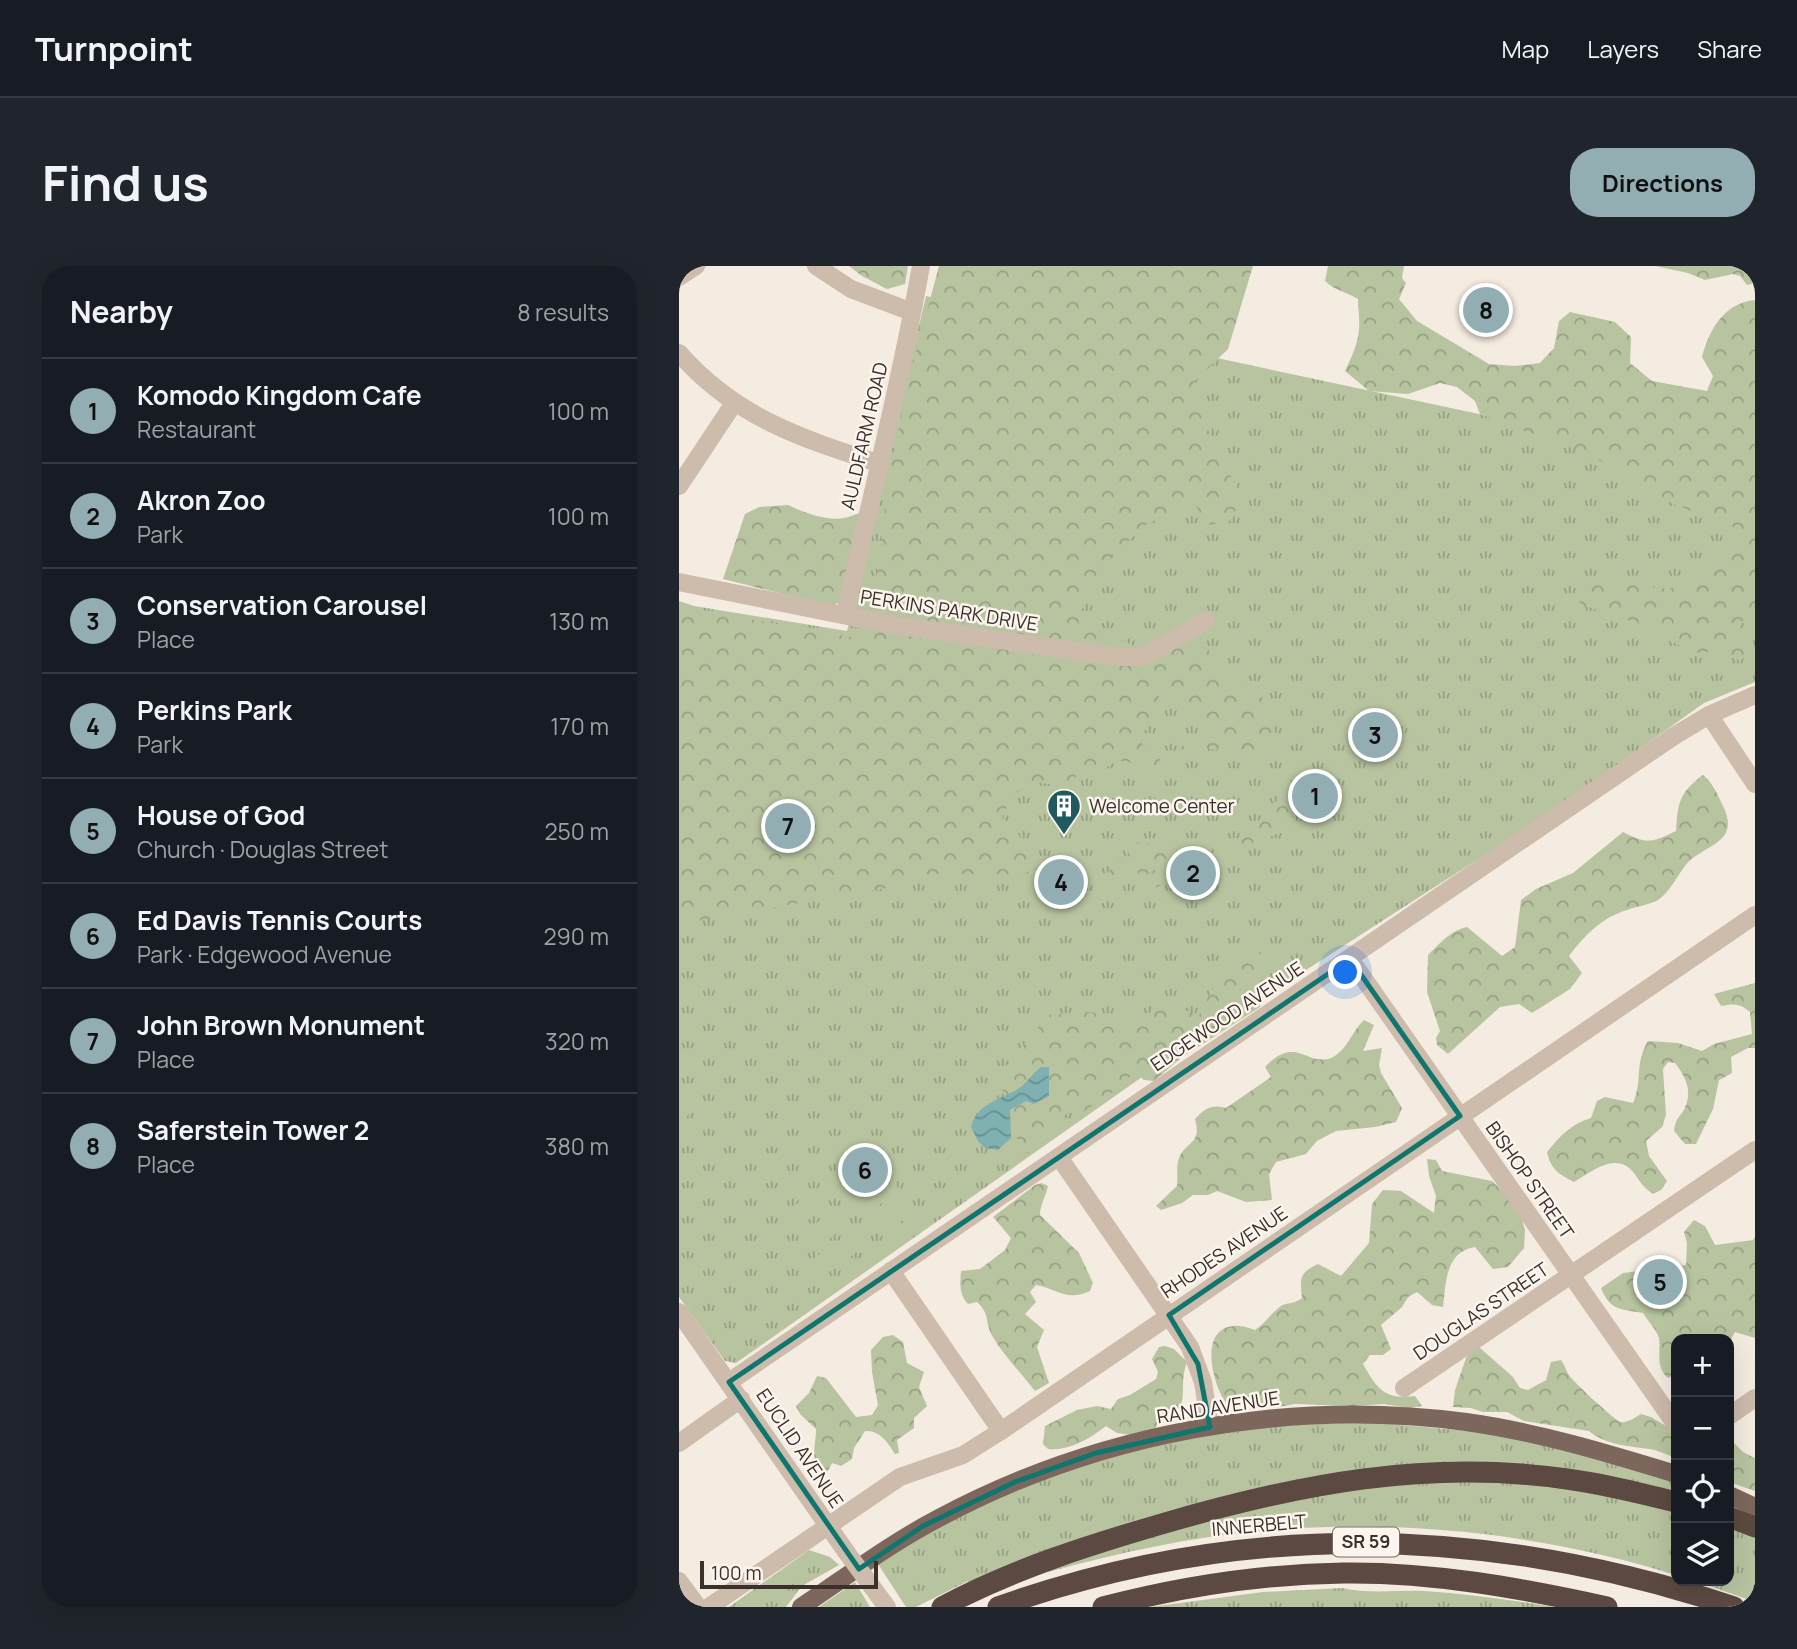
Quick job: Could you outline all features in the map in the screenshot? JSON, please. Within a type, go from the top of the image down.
[{"type":"highway","points":[[942,1607],[1032,1566],[1130,1533],[1278,1492],[1341,1480],[1406,1473],[1490,1472],[1590,1482],[1671,1501]]},
{"type":"highway","points":[[1734,1519],[1755,1527]]},
{"type":"highway","name":"INNERBELT","points":[[998,1607],[1064,1584],[1153,1562],[1256,1547],[1352,1542],[1439,1545],[1508,1552],[1650,1581],[1734,1607]]},
{"type":"highway","name":"SR 59","points":[[1103,1607],[1263,1578],[1347,1573],[1482,1583],[1607,1607]]},
{"type":"main road","name":"RAND AVENUE","points":[[801,1607],[923,1526],[1015,1482],[1096,1453],[1210,1427],[1327,1415],[1428,1418],[1499,1427],[1551,1438],[1671,1473]]},
{"type":"main road","points":[[1734,1497],[1755,1507]]},
{"type":"street","points":[[679,277],[696,266]]},
{"type":"street","points":[[816,266],[851,289],[912,312]]},
{"type":"street","name":"AULDFARM ROAD","points":[[845,614],[880,464],[921,266]]},
{"type":"street","points":[[679,353],[734,403],[798,436],[880,464]]},
{"type":"street","points":[[679,486],[734,403]]},
{"type":"street","name":"PERKINS PARK DRIVE","points":[[679,582],[887,624],[1118,657],[1140,657],[1149,654],[1205,621]]},
{"type":"street","name":"EDGEWOOD AVENUE","points":[[679,1430],[735,1391],[891,1271],[1663,744],[1709,715],[1755,695]]},
{"type":"street","points":[[1709,715],[1755,784]]},
{"type":"street","name":"RHODES AVENUE","points":[[709,1607],[900,1477],[963,1455],[1001,1431],[1755,915]]},
{"type":"street","name":"BISHOP STREET","points":[[1350,959],[1671,1418]]},
{"type":"street","name":"DOUGLAS STREET","points":[[1404,1388],[1755,1150]]},
{"type":"street","points":[[1059,1157],[1169,1315],[1198,1364],[1210,1427]]},
{"type":"street","points":[[891,1271],[1001,1431]]},
{"type":"street","name":"EUCLID AVENUE","points":[[679,1312],[828,1527],[887,1607]]},
{"type":"street","name":"EDGEWOOD AVENUE","points":[[679,1443],[735,1391]]},
{"type":"street","points":[[1734,1413],[1755,1398]]},
{"type":"street","points":[[679,1580],[698,1607]]},
{"type":"highlighted area","points":[[1350,959],[1460,1116],[1169,1315],[1198,1364],[1210,1427],[1096,1453],[1015,1482],[923,1526],[859,1569],[729,1382]]},
{"type":"green space","points":[[849,266],[908,266],[905,284],[887,289]]},
{"type":"green space","points":[[939,266],[1253,266],[1228,349],[1196,380],[1197,399],[1206,412],[1202,422],[1214,441],[1215,458],[1229,473],[1241,494],[1232,520],[1210,525],[1194,504],[1147,524],[1108,559],[1078,617],[1149,654],[1151,659],[1204,637],[1212,661],[1218,668],[1236,682],[1262,696],[1266,715],[1277,735],[1274,753],[1239,753],[1204,747],[1193,754],[1178,774],[1171,761],[1183,745],[1212,726],[1189,710],[1186,698],[1171,687],[1160,691],[1155,716],[1143,733],[1142,744],[1151,752],[1159,753],[1160,764],[1155,771],[1121,761],[1100,770],[1076,775],[1075,785],[1036,782],[1013,794],[1002,818],[1016,830],[1038,869],[1019,874],[928,874],[909,884],[679,924],[679,607],[868,640],[890,469],[915,356]]},
{"type":"green space","points":[[1328,266],[1404,266],[1402,278],[1406,283],[1399,299],[1417,321],[1489,364],[1515,366],[1540,363],[1554,348],[1559,321],[1570,312],[1615,322],[1631,337],[1630,363],[1652,381],[1707,391],[1713,376],[1702,357],[1709,337],[1726,312],[1744,302],[1755,300],[1755,613],[1743,620],[1738,632],[1747,655],[1740,661],[1725,650],[1700,653],[1618,615],[1580,605],[1579,589],[1593,582],[1620,580],[1657,588],[1683,585],[1729,548],[1739,529],[1673,504],[1590,455],[1480,414],[1475,401],[1457,387],[1440,383],[1408,394],[1369,391],[1345,371],[1359,333],[1358,299],[1325,281]]},
{"type":"green space","points":[[1655,266],[1755,266],[1755,283],[1747,285],[1740,276],[1733,274],[1705,280],[1688,273]]},
{"type":"green space","points":[[926,296],[1755,473],[1755,682],[1704,703],[1545,816],[1162,1063],[736,1363],[725,1361],[679,1297],[679,601],[694,606],[847,631]]},
{"type":"green space","points":[[788,505],[830,518],[844,518],[861,513],[841,602],[831,606],[723,579],[745,514],[759,507]]},
{"type":"green space","points":[[1703,775],[1715,789],[1723,806],[1727,819],[1724,836],[1692,859],[1658,900],[1618,913],[1588,934],[1569,956],[1582,973],[1570,989],[1532,1013],[1519,1004],[1500,1007],[1448,1054],[1437,1045],[1436,1038],[1440,1031],[1427,992],[1428,955],[1450,934],[1467,927],[1502,956],[1515,947],[1521,900],[1536,889],[1573,873],[1623,832],[1638,839],[1650,840],[1676,831],[1681,799],[1689,787]]},
{"type":"green space","points":[[1280,797],[1296,823],[1275,835],[1238,848],[1157,887],[1148,886],[1148,883],[1242,839]]},
{"type":"green space","points":[[1130,842],[1197,846],[1140,878],[1125,844]]},
{"type":"green space","points":[[1120,858],[1133,879],[1098,894],[1096,886]]},
{"type":"green space","points":[[1257,950],[1269,959],[1270,966],[1260,1007],[1181,1058],[1154,1081],[1144,1080],[1135,1072],[1115,1091],[1083,1112],[1075,1107],[1067,1113],[1038,1150],[1013,1155],[1017,1127],[999,1083],[1009,1060],[1047,1015],[1091,1012],[1111,1019],[1146,1017],[1162,1000],[1199,1016],[1230,965]]},
{"type":"green space","points":[[1755,983],[1755,1048],[1748,1048],[1731,1057],[1732,1073],[1719,1080],[1713,1109],[1696,1144],[1685,1144],[1674,1131],[1688,1099],[1684,1078],[1675,1063],[1668,1062],[1663,1069],[1666,1115],[1662,1127],[1646,1141],[1649,1156],[1667,1181],[1661,1190],[1653,1194],[1634,1173],[1620,1164],[1604,1165],[1574,1182],[1556,1171],[1547,1152],[1566,1131],[1591,1118],[1597,1101],[1605,1097],[1633,1103],[1638,1087],[1641,1057],[1648,1041],[1678,1043],[1702,1051],[1714,1044],[1752,1034],[1750,1012],[1737,1005],[1721,1006],[1714,994]]},
{"type":"green space","points":[[1364,1020],[1374,1025],[1363,1051],[1382,1048],[1379,1065],[1381,1073],[1402,1108],[1396,1122],[1336,1131],[1317,1141],[1306,1154],[1276,1162],[1269,1174],[1272,1200],[1246,1202],[1217,1191],[1208,1195],[1193,1195],[1182,1203],[1161,1210],[1156,1206],[1177,1186],[1178,1161],[1197,1134],[1195,1119],[1202,1112],[1213,1107],[1226,1108],[1271,1077],[1265,1067],[1285,1053],[1293,1052],[1323,1060],[1337,1055]]},
{"type":"green space","points":[[679,1095],[691,1102],[689,1114],[679,1125]]},
{"type":"green space","points":[[873,1151],[884,1168],[849,1192],[838,1175]]},
{"type":"green space","points":[[1427,1159],[1436,1160],[1442,1171],[1492,1181],[1518,1206],[1525,1230],[1524,1248],[1508,1267],[1493,1269],[1475,1247],[1465,1250],[1452,1262],[1443,1307],[1432,1305],[1417,1292],[1408,1297],[1402,1307],[1381,1325],[1391,1349],[1383,1355],[1370,1355],[1363,1364],[1383,1391],[1396,1396],[1415,1396],[1422,1406],[1409,1408],[1384,1404],[1295,1404],[1273,1408],[1258,1402],[1244,1405],[1226,1403],[1213,1372],[1211,1359],[1215,1337],[1222,1330],[1233,1326],[1255,1330],[1281,1306],[1302,1298],[1302,1277],[1307,1270],[1318,1264],[1341,1276],[1369,1243],[1372,1204],[1383,1190],[1401,1191],[1434,1213],[1436,1196]]},
{"type":"green space","points":[[888,1174],[900,1190],[865,1215],[854,1198]]},
{"type":"green space","points":[[1042,1183],[1048,1186],[1040,1215],[1079,1253],[1093,1283],[1090,1291],[1075,1295],[1062,1294],[1036,1285],[1030,1292],[1036,1302],[1025,1314],[1044,1330],[1037,1347],[1049,1383],[1035,1391],[997,1344],[981,1307],[977,1302],[968,1304],[965,1300],[960,1280],[961,1271],[980,1269],[1005,1250],[1011,1238],[993,1217],[1035,1185]]},
{"type":"green space","points":[[819,1188],[830,1205],[795,1229],[784,1213]]},
{"type":"green space","points":[[904,1196],[915,1212],[880,1237],[869,1220]]},
{"type":"green space","points":[[834,1211],[846,1227],[811,1251],[799,1235]]},
{"type":"green space","points":[[1694,1220],[1705,1226],[1715,1245],[1753,1240],[1755,1237],[1755,1338],[1735,1332],[1671,1334],[1671,1376],[1668,1378],[1661,1369],[1658,1335],[1643,1313],[1617,1308],[1604,1296],[1601,1288],[1623,1273],[1686,1265],[1687,1243],[1684,1232]]},
{"type":"green space","points":[[850,1233],[861,1249],[826,1274],[815,1257]]},
{"type":"green space","points":[[893,1335],[903,1342],[907,1363],[924,1372],[919,1387],[927,1406],[914,1418],[914,1428],[897,1440],[899,1453],[895,1454],[879,1435],[865,1431],[854,1448],[852,1459],[841,1466],[832,1463],[823,1474],[816,1463],[814,1453],[816,1429],[800,1414],[796,1406],[809,1393],[817,1376],[826,1378],[856,1417],[872,1415],[878,1405],[871,1350],[883,1337]]},
{"type":"green space","points":[[1159,1347],[1174,1349],[1187,1362],[1183,1398],[1177,1411],[1158,1421],[1155,1430],[1147,1437],[1117,1433],[1106,1426],[1072,1446],[1048,1449],[1043,1444],[1045,1426],[1077,1410],[1097,1406],[1111,1409],[1118,1399],[1156,1379],[1158,1372],[1152,1359]]},
{"type":"green space","points":[[1479,1347],[1513,1377],[1520,1388],[1528,1390],[1546,1380],[1551,1362],[1561,1360],[1572,1379],[1620,1422],[1641,1414],[1671,1429],[1671,1456],[1610,1442],[1589,1431],[1524,1421],[1507,1412],[1483,1412],[1453,1407],[1455,1390],[1471,1350]]},
{"type":"green space","points":[[1381,1423],[1501,1434],[1640,1469],[1671,1481],[1671,1495],[1587,1477],[1352,1475],[969,1585],[968,1581],[916,1607],[906,1607],[878,1564],[964,1512],[1027,1483],[1166,1441],[1250,1428]]},
{"type":"green space","points":[[1734,1443],[1755,1458],[1755,1491],[1734,1484]]},
{"type":"green space","points":[[1537,1480],[1671,1506],[1671,1574],[1575,1549],[1523,1540],[1419,1528],[1366,1527],[1314,1527],[1208,1537],[1101,1558],[1048,1572],[1047,1567],[1108,1544],[1356,1483]]},
{"type":"green space","points":[[1734,1525],[1755,1533],[1755,1602],[1710,1586],[1734,1586]]},
{"type":"green space","points":[[809,1550],[830,1557],[839,1565],[802,1586],[786,1607],[729,1607]]},
{"type":"green space","points":[[855,1582],[870,1607],[819,1607]]},
{"type":"green space","points":[[1342,1588],[1440,1592],[1555,1607],[1150,1607],[1263,1592]]},
{"type":"shaded area","points":[[785,818],[791,818],[796,826],[794,832],[785,834],[780,829],[780,823]]},
{"type":"water","points":[[1041,1067],[1049,1067],[1049,1096],[1034,1104],[1026,1101],[1010,1110],[1011,1138],[998,1150],[985,1148],[971,1127],[974,1119],[984,1107],[1021,1087]]},
{"type":"place","name":"Saferstein Tower 2","points":[[1486,310]]},
{"type":"place","name":"Conservation Carousel","points":[[1375,735]]},
{"type":"place","name":"Komodo Kingdom Cafe","points":[[1315,796]]},
{"type":"place","name":"John Brown Monument","points":[[788,826]]},
{"type":"place","name":"Welcome Center","points":[[1064,836]]},
{"type":"place","name":"Akron Zoo","points":[[1193,873]]},
{"type":"place","name":"Perkins Park","points":[[1061,882]]},
{"type":"place","name":"Ed Davis Tennis Courts","points":[[865,1170]]},
{"type":"place","name":"House of God","points":[[1660,1282]]}]
